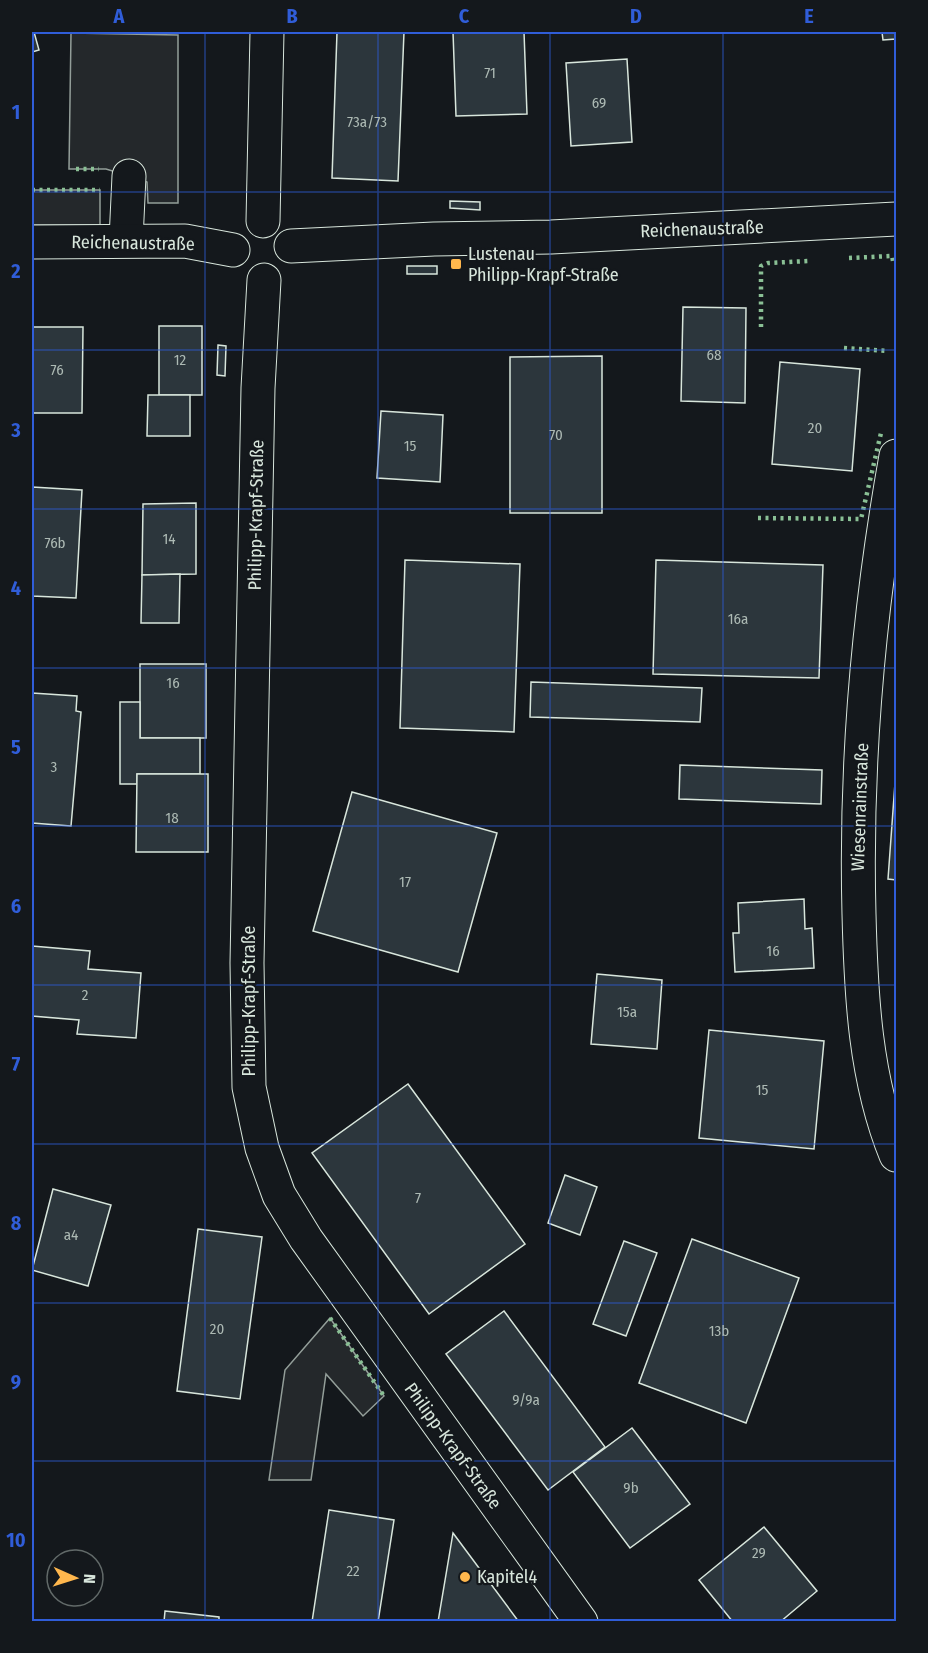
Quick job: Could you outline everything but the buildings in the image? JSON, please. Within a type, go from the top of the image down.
[{"type":"street","points":[[263,221],[267,32]]},
{"type":"street","points":[[126,240],[129,176]]},
{"type":"street","name":"Reichenaustraße","points":[[291,246],[399,240],[551,237],[897,219]]},
{"type":"street","points":[[263,221],[278,226],[287,234],[291,246],[291,258],[286,268],[276,277],[264,280],[253,278],[242,272],[233,250],[236,238],[243,228],[263,221]]},
{"type":"street","name":"Reichenaustraße","points":[[32,242],[185,241],[233,250]]},
{"type":"street","name":"Philipp-Krapf-Straße","points":[[264,280],[258,388],[247,963],[249,1087],[262,1148],[279,1195],[306,1239],[582,1622]]},
{"type":"street","name":"Wiesenrainstraße","points":[[897,456],[886,512],[869,648],[861,752],[858,863],[860,968],[867,1039],[878,1105],[897,1155]]},
{"type":"shaded area","points":[[71,33],[178,35],[178,203],[148,203],[147,182],[129,176],[106,169],[69,169]]},
{"type":"shaded area","points":[[32,190],[100,190],[100,225],[32,225]]},
{"type":"shaded area","points":[[330,1318],[384,1396],[363,1416],[326,1374],[311,1480],[269,1480],[285,1370]]},
{"type":"hedge","points":[[76,169],[99,169]]},
{"type":"hedge","points":[[32,190],[100,190]]},
{"type":"hedge","points":[[849,258],[892,256],[893,261],[896,261]]},
{"type":"hedge","points":[[761,327],[761,266],[768,263],[809,261]]},
{"type":"hedge","points":[[844,348],[887,351]]},
{"type":"hedge","points":[[758,518],[861,519],[881,433]]},
{"type":"hedge","points":[[330,1318],[384,1396]]},
{"type":"place","name":"Lustenau Philipp-Krapf-Straße","points":[[456,264]]},
{"type":"place","name":"Kapitel4","points":[[465,1577]]}]
